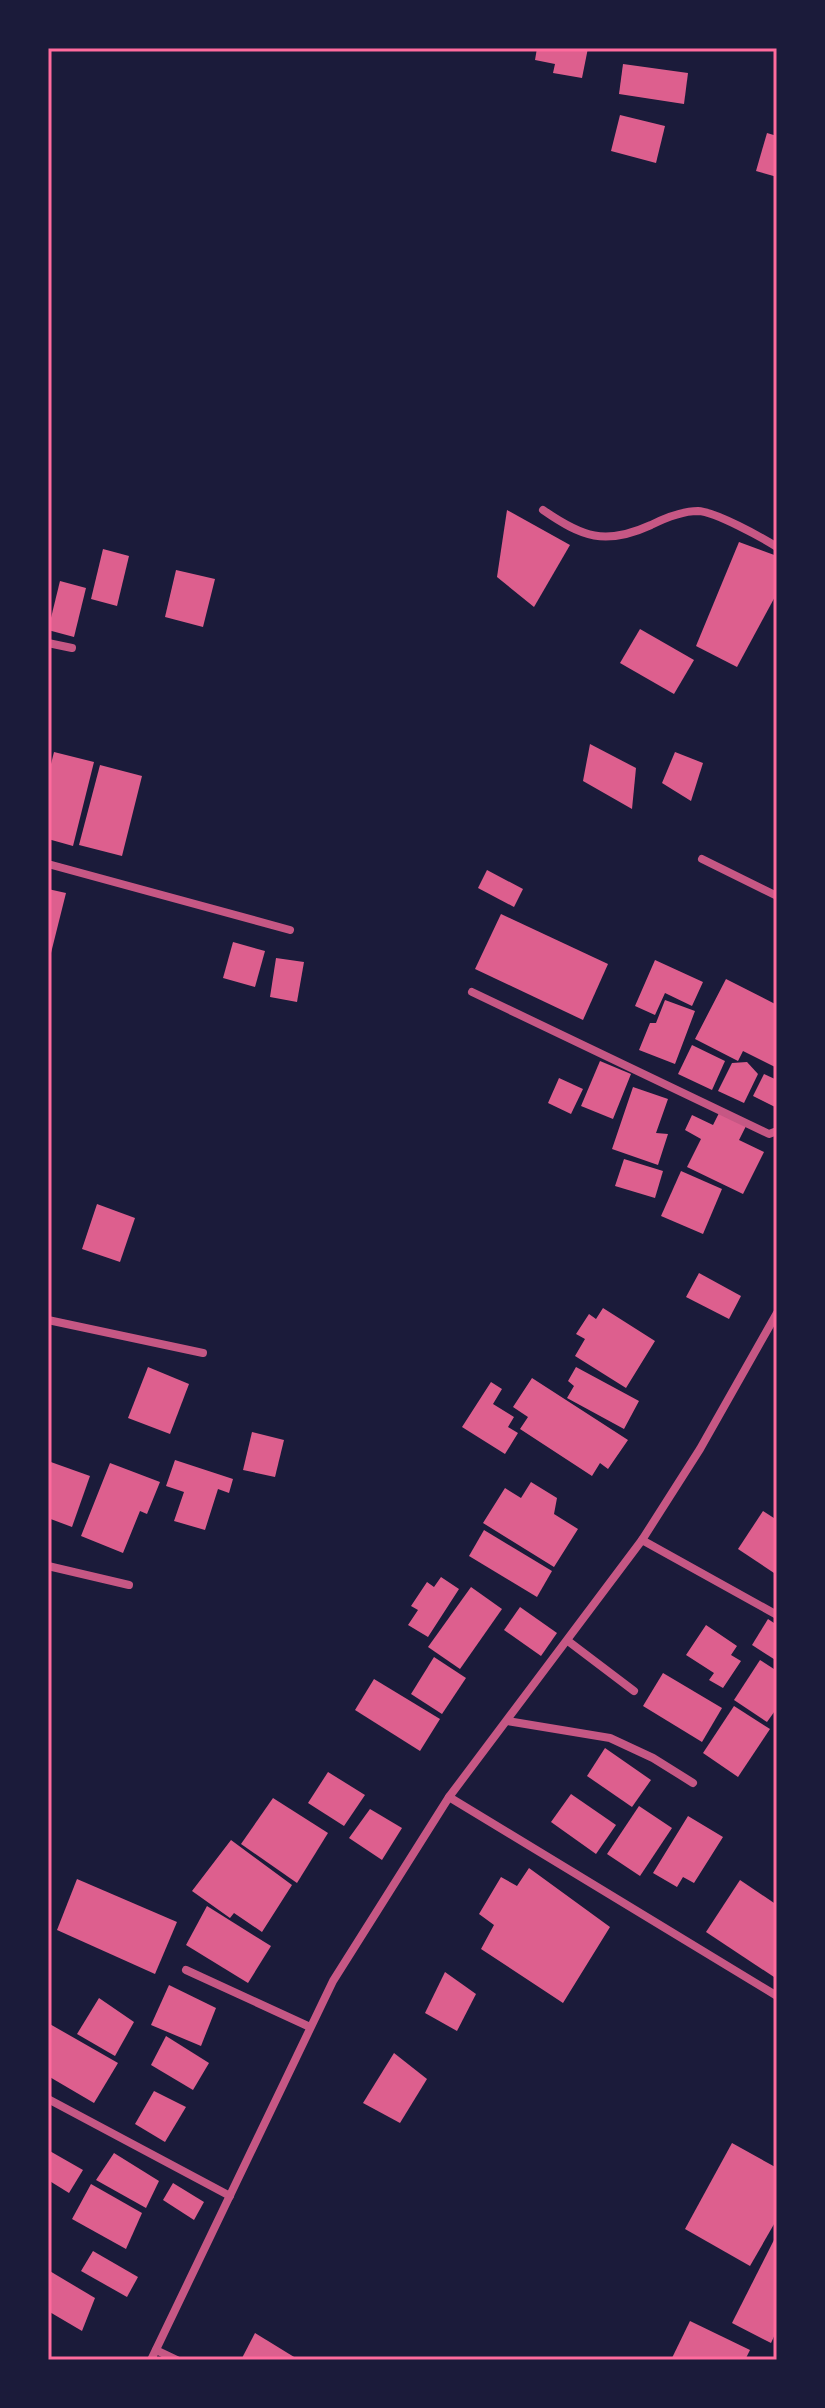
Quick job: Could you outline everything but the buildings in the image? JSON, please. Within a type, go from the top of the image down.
[{"type":"street","points":[[543,510],[569,528],[604,538],[641,529],[680,514],[701,511],[777,547]]},
{"type":"street","points":[[48,643],[72,648]]},
{"type":"street","points":[[702,859],[777,896]]},
{"type":"street","points":[[48,864],[290,930]]},
{"type":"street","points":[[472,992],[773,1132],[777,1142]]},
{"type":"street","points":[[151,2360],[333,1981],[449,1797],[642,1540],[700,1449],[777,1313]]},
{"type":"street","points":[[48,1320],[203,1353]]},
{"type":"street","points":[[766,1335],[777,1337]]},
{"type":"street","points":[[642,1540],[777,1615]]},
{"type":"street","points":[[48,1566],[129,1585]]},
{"type":"street","points":[[568,1641],[634,1691]]},
{"type":"street","points":[[507,1721],[610,1738],[653,1758],[693,1783]]},
{"type":"street","points":[[449,1797],[777,1996]]},
{"type":"street","points":[[186,1970],[310,2027]]},
{"type":"street","points":[[48,2099],[230,2196]]},
{"type":"street","points":[[156,2350],[177,2360]]}]
